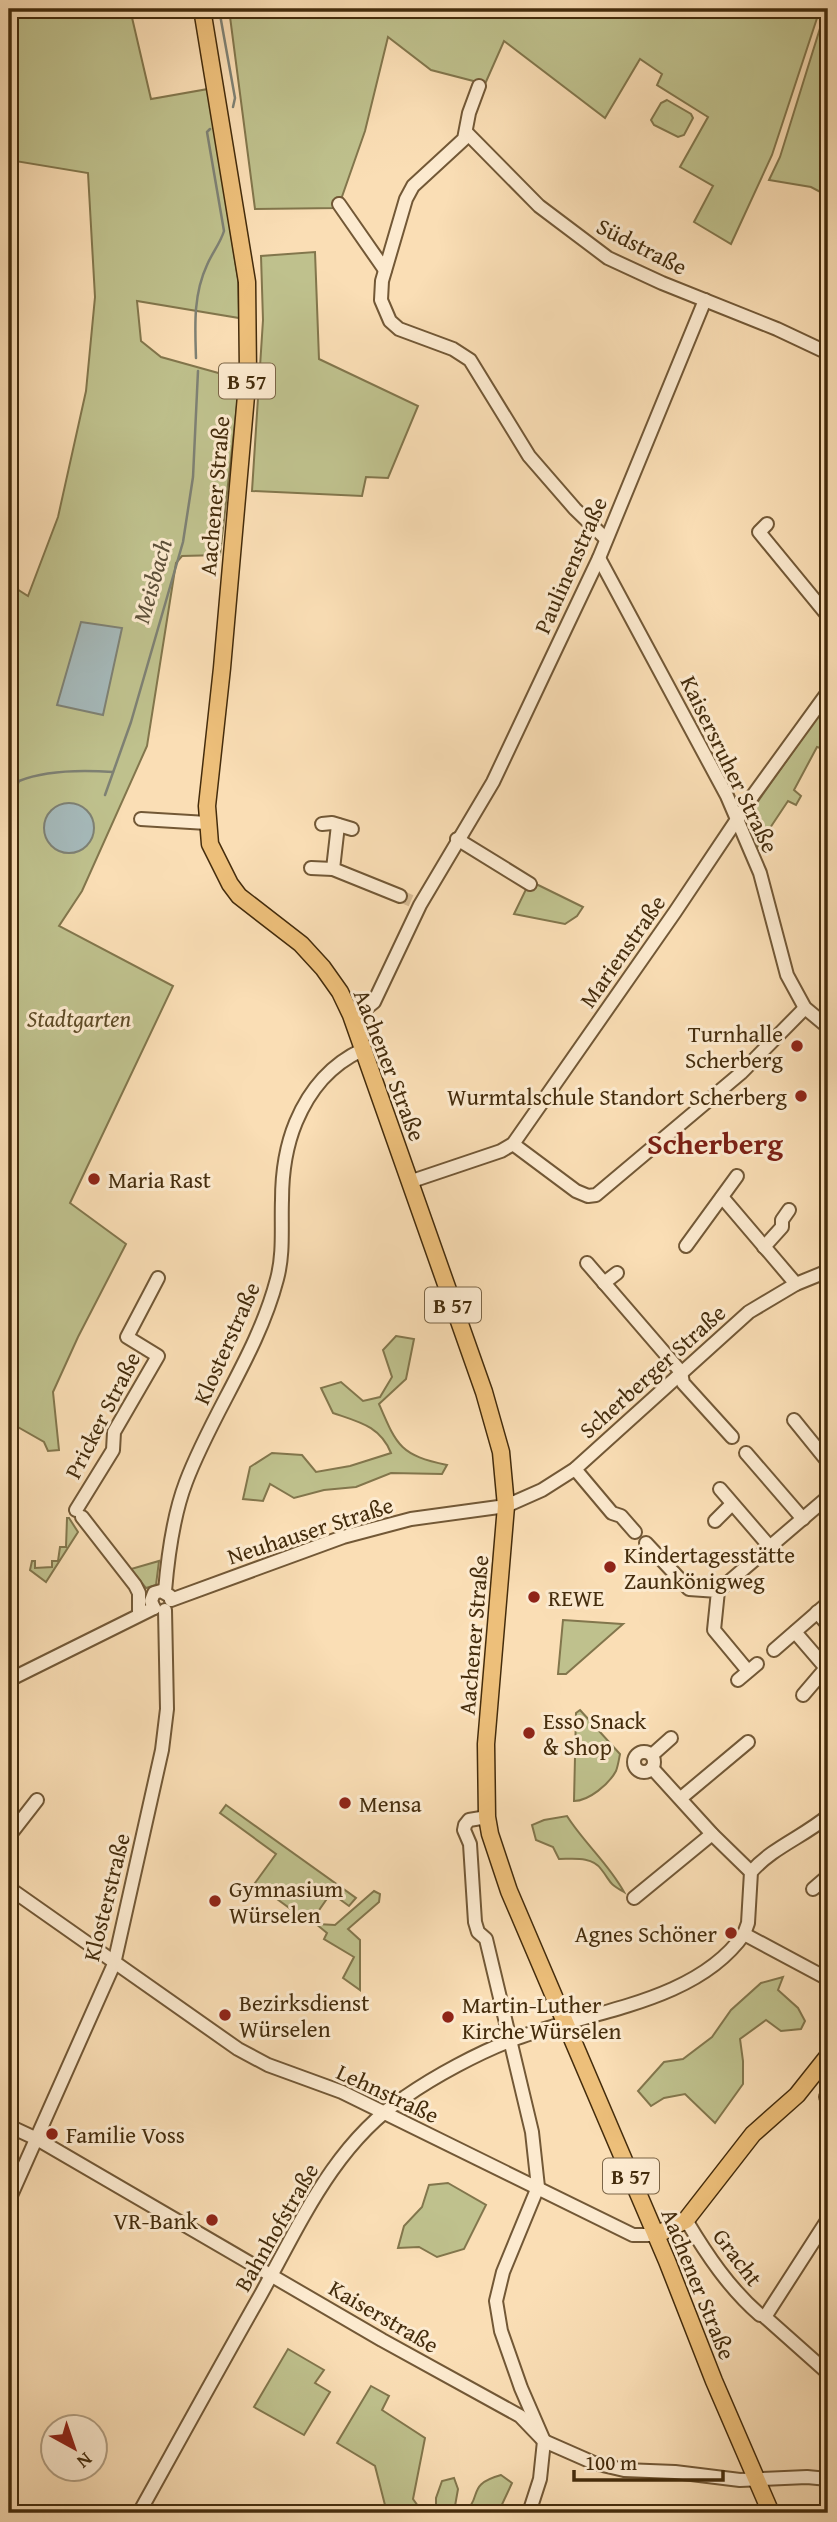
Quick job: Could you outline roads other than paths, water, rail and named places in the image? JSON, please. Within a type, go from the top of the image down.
[{"type":"main road","name":"Aachener Straße","points":[[202,9],[247,282],[248,373],[207,822],[213,852],[239,897],[301,944],[324,968],[340,992],[351,1015],[495,1429],[506,1506],[486,1744],[487,1817],[490,1834],[509,1891],[656,2235],[755,2480]]},
{"type":"main road","points":[[656,2235],[686,2220],[753,2134],[797,2095],[828,2056]]},
{"type":"main road","name":"B 57","points":[[755,2480],[771,2513]]},
{"type":"street","points":[[479,86],[469,113],[464,139],[413,186],[406,200],[386,270],[381,300],[390,321],[399,329],[453,349],[470,360],[529,456],[575,509],[607,539]]},
{"type":"street","name":"Südstraße","points":[[466,132],[539,206],[585,243],[631,270],[777,329],[828,353]]},
{"type":"street","points":[[339,204],[386,270]]},
{"type":"street","name":"Paulinenstraße","points":[[351,1015],[374,1002],[417,903],[493,782],[599,558],[705,300]]},
{"type":"street","points":[[766,524],[759,532],[828,615]]},
{"type":"street","name":"Kaisersruher Straße","points":[[599,558],[680,706],[738,820],[760,873],[787,975],[805,1008],[828,1027]]},
{"type":"street","name":"Marienstraße","points":[[513,1144],[828,692]]},
{"type":"street","points":[[141,819],[207,822]]},
{"type":"street","points":[[322,824],[352,829]]},
{"type":"street","points":[[333,869],[338,825]]},
{"type":"street","points":[[457,839],[530,884]]},
{"type":"street","points":[[311,868],[333,869],[400,896]]},
{"type":"street","points":[[409,1182],[501,1151],[513,1144],[576,1191],[587,1196],[596,1195],[741,1073],[805,1008]]},
{"type":"street","name":"Klosterstraße","points":[[9,2200],[114,1964],[162,1750],[167,1709],[158,1600],[186,1484],[261,1324],[277,1279],[281,1256],[282,1199],[290,1137],[310,1097],[331,1068],[362,1050]]},
{"type":"street","points":[[686,1246],[737,1176]]},
{"type":"street","points":[[722,1197],[796,1284]]},
{"type":"street","points":[[764,1247],[782,1227],[782,1220],[789,1210]]},
{"type":"street","points":[[587,1263],[681,1372],[683,1383],[732,1437]]},
{"type":"street","name":"Scherberger Straße","points":[[506,1506],[542,1490],[575,1469],[749,1312],[796,1284],[828,1271]]},
{"type":"street","points":[[604,1283],[617,1273]]},
{"type":"street","name":"Pricker Straße","points":[[158,1600],[79,1514],[113,1450],[114,1432],[158,1356],[127,1337],[159,1278]]},
{"type":"street","points":[[794,1420],[828,1462]]},
{"type":"street","points":[[746,1453],[803,1519]]},
{"type":"street","points":[[575,1469],[612,1513],[621,1517],[635,1532]]},
{"type":"street","points":[[720,1489],[770,1546]]},
{"type":"street","points":[[748,1672],[714,1630],[718,1591],[828,1497]]},
{"type":"street","points":[[715,1521],[732,1504]]},
{"type":"street","name":"Neuhauser Straße","points":[[9,1680],[139,1614],[158,1600],[343,1537],[411,1519],[506,1506]]},
{"type":"street","points":[[646,1543],[689,1589],[718,1591]]},
{"type":"street","points":[[139,1614],[158,1600]]},
{"type":"street","points":[[774,1650],[828,1603]]},
{"type":"street","points":[[817,1612],[828,1625]]},
{"type":"street","points":[[795,1632],[826,1668],[803,1695]]},
{"type":"street","points":[[671,1738],[652,1762],[712,1834],[751,1872]]},
{"type":"street","points":[[681,1798],[748,1742]]},
{"type":"street","points":[[9,1836],[37,1800]]},
{"type":"street","points":[[828,1816],[807,1833],[779,1846],[751,1872],[748,1923],[744,1934],[828,1979]]},
{"type":"street","points":[[487,1817],[469,1820],[464,1830],[470,1844],[475,1922],[478,1932],[486,1938],[532,2132],[538,2187],[503,2272],[496,2301],[501,2331],[521,2388],[544,2441],[540,2479],[529,2513]]},
{"type":"street","points":[[634,1898],[712,1834]]},
{"type":"street","points":[[813,1889],[828,1876]]},
{"type":"street","name":"Lehnstraße","points":[[9,1888],[114,1964],[144,1981],[268,2066],[342,2092],[633,2235],[656,2235]]},
{"type":"street","name":"Bahnhofstraße","points":[[139,2513],[319,2189],[360,2136],[385,2113],[423,2085],[510,2040],[648,1999],[675,1987],[724,1958],[744,1934]]},
{"type":"street","name":"Kaiserstraße","points":[[9,2126],[37,2139],[271,2276],[520,2416],[544,2441],[610,2468],[755,2480],[794,2477],[828,2479]]},
{"type":"street","points":[[762,2316],[828,2219]]},
{"type":"street","name":"Gracht","points":[[686,2220],[712,2263],[743,2300],[828,2373]]},
{"type":"waterway","name":"Meisbach","points":[[219,9],[235,98],[233,107]]},
{"type":"waterway","name":"Meisbach","points":[[196,358],[199,288],[224,231],[207,132],[210,129]]},
{"type":"waterway","name":"Meisbach","points":[[105,795],[131,722],[183,542],[193,477],[198,371]]},
{"type":"waterway","points":[[9,803],[19,781],[30,777],[65,772],[113,772]]},
{"type":"tunnel","points":[[400,896],[414,902]]},
{"type":"place","name":"Turnhalle Scherberg","points":[[797,1046]]},
{"type":"place","name":"Wurmtalschule Standort Scherberg","points":[[801,1096]]},
{"type":"place","name":"Maria Rast","points":[[94,1179]]},
{"type":"place","name":"Kindertagesstätte Zaunkönigweg","points":[[610,1567]]},
{"type":"place","name":"REWE","points":[[534,1597]]},
{"type":"place","name":"Esso Snack & Shop","points":[[529,1733]]},
{"type":"place","name":"Mensa","points":[[345,1803]]},
{"type":"place","name":"Gymnasium Würselen","points":[[215,1901]]},
{"type":"place","name":"Agnes Schöner","points":[[731,1933]]},
{"type":"place","name":"Bezirksdienst Würselen","points":[[225,2015]]},
{"type":"place","name":"Martin-Luther Kirche Würselen","points":[[448,2017]]},
{"type":"place","name":"Familie Voss","points":[[52,2134]]},
{"type":"place","name":"VR-Bank","points":[[212,2220]]},
{"type":"district","name":"Scherberg","points":[[715,1143]]},
{"type":"park label","name":"Stadtgarten","points":[[79,1018]]}]
